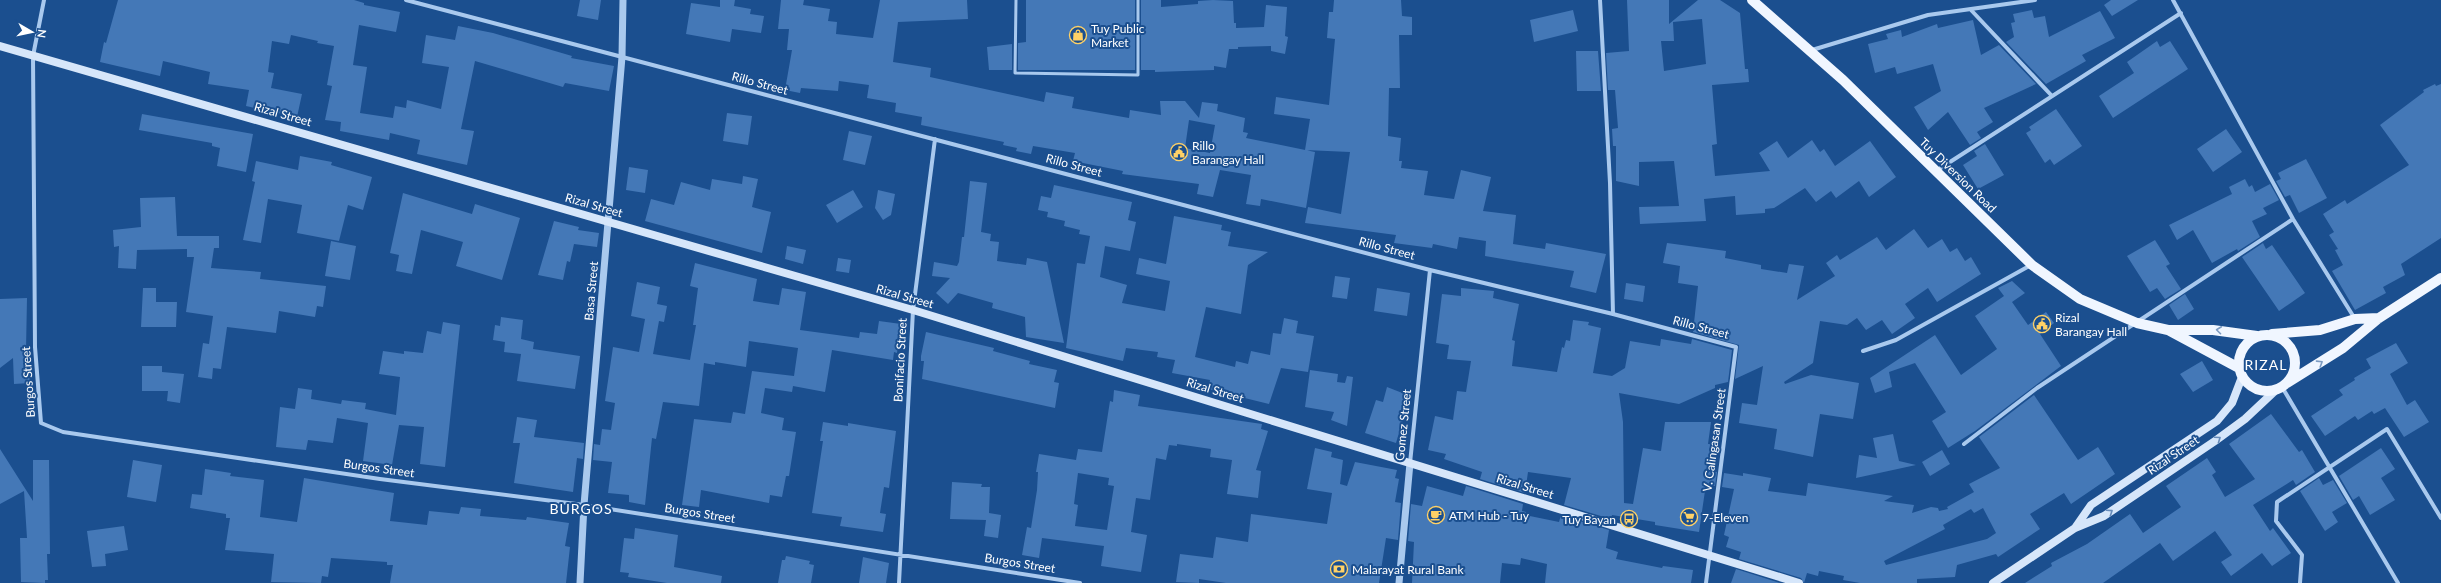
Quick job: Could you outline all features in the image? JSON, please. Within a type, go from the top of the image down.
[{"type":"main road","name":"Tuy Diversion Road","points":[[1752,0],[1843,80],[1935,172],[2032,265],[2080,299],[2137,324],[2168,330],[2213,330],[2258,336]]},
{"type":"main road","name":"Rizal Street","points":[[0,46],[913,310],[1799,583]]},
{"type":"main road","points":[[2379,318],[2355,319],[2320,330],[2258,336],[2248,341],[2242,349],[2239,358],[2240,373],[2249,385],[2257,390],[2268,391],[2282,386],[2343,348],[2379,318],[2441,278]]},
{"type":"main road","name":"Tuy Diversion Road","points":[[2168,330],[2240,373]]},
{"type":"main road","points":[[2268,334],[2279,337],[2288,343],[2293,352],[2295,363],[2293,374],[2282,386]]},
{"type":"main road","name":"Rizal Street","points":[[2075,528],[2091,505],[2217,422],[2232,403],[2240,373]]},
{"type":"main road","name":"Rizal Street","points":[[1993,583],[2075,528],[2104,516],[2215,441],[2245,419],[2282,386]]},
{"type":"street","points":[[33,56],[44,0]]},
{"type":"street","name":"Rillo Street","points":[[406,0],[1430,270],[1614,314],[1736,346]]},
{"type":"street","name":"Basa Street","points":[[580,583],[584,505],[622,57],[623,0]]},
{"type":"street","points":[[1600,0],[1610,183],[1614,314]]},
{"type":"street","points":[[1810,51],[1928,15],[2035,0]]},
{"type":"street","points":[[2173,0],[2293,219],[2355,319]]},
{"type":"street","points":[[1971,10],[2052,96]]},
{"type":"street","points":[[1935,172],[2181,13]]},
{"type":"street","name":"Burgos Street","points":[[33,56],[35,347],[41,423],[71,433],[380,479],[584,505],[1080,583]]},
{"type":"street","name":"Bonifacio Street","points":[[899,583],[913,310],[936,139]]},
{"type":"street","points":[[1964,444],[2037,388],[2137,324],[2293,219]]},
{"type":"street","points":[[1863,351],[1896,340],[2032,265]]},
{"type":"street","name":"Gomez Street","points":[[1399,583],[1430,270]]},
{"type":"street","name":"V. Calingasan Street","points":[[1706,583],[1736,346]]},
{"type":"street","points":[[2282,386],[2328,467],[2398,583]]},
{"type":"street","points":[[2300,583],[2302,555],[2276,521],[2277,502],[2387,429],[2441,518]]},
{"type":"lane","points":[[1016,0],[1015,73],[1138,75],[1138,0]]},
{"type":"building","points":[[118,0],[354,0],[364,3],[364,5],[400,12],[396,32],[359,25],[353,65],[367,67],[360,113],[393,118],[395,106],[406,108],[407,100],[441,109],[449,67],[422,63],[426,35],[455,40],[458,26],[493,33],[572,56],[571,58],[614,66],[609,91],[565,83],[563,87],[475,61],[461,129],[474,131],[467,165],[417,154],[420,140],[390,133],[389,140],[340,131],[341,122],[325,120],[332,86],[327,85],[334,46],[317,43],[318,41],[291,35],[289,44],[272,41],[268,72],[274,73],[271,88],[302,94],[297,117],[246,106],[249,90],[208,84],[210,72],[163,61],[160,76],[100,62],[104,42],[106,43]]},
{"type":"building","points":[[580,0],[601,0],[598,20],[577,16]]},
{"type":"building","points":[[720,0],[735,0],[734,6],[751,9],[750,14],[764,16],[761,33],[732,29],[730,42],[686,34],[691,3],[720,7]]},
{"type":"building","points":[[781,0],[804,0],[803,5],[830,9],[828,21],[837,22],[836,34],[873,38],[880,0],[967,0],[968,19],[898,22],[893,62],[931,68],[930,77],[1044,102],[1046,92],[1074,97],[1072,108],[1129,118],[1130,110],[1161,115],[1160,101],[1185,101],[1199,118],[1202,102],[1218,104],[1217,111],[1245,118],[1243,132],[1248,133],[1246,138],[1315,152],[1306,208],[1261,199],[1260,206],[1246,204],[1251,175],[1220,170],[1213,197],[1197,194],[1199,184],[1122,174],[1123,171],[1073,161],[1075,153],[1033,146],[1031,154],[1016,151],[1017,148],[1003,145],[1004,142],[921,125],[922,117],[895,112],[896,103],[867,98],[869,85],[839,81],[838,91],[801,88],[800,93],[785,90],[792,50],[787,50],[789,29],[778,29]],"holes":[[[1189,120],[1215,125],[1210,153],[1185,148]]]},
{"type":"building","name":"Tuy Public Market","points":[[1026,0],[1135,0],[1135,70],[1018,70],[1018,43],[1026,42]]},
{"type":"building","points":[[1141,0],[1161,0],[1161,7],[1198,4],[1198,1],[1233,1],[1234,23],[1236,23],[1236,28],[1264,27],[1266,5],[1287,7],[1285,36],[1288,37],[1285,54],[1271,51],[1271,46],[1238,47],[1238,49],[1229,49],[1226,68],[1214,66],[1214,70],[1155,72],[1155,70],[1141,70]]},
{"type":"building","points":[[1334,0],[1401,0],[1402,16],[1412,17],[1412,35],[1399,35],[1400,88],[1389,88],[1388,136],[1401,138],[1399,161],[1402,161],[1401,168],[1428,171],[1424,195],[1454,199],[1461,170],[1491,177],[1483,211],[1516,215],[1513,244],[1545,249],[1546,243],[1606,254],[1596,293],[1570,287],[1574,271],[1485,256],[1486,241],[1459,237],[1457,249],[1433,244],[1432,248],[1394,243],[1396,235],[1305,223],[1308,207],[1341,214],[1350,152],[1305,150],[1310,119],[1274,114],[1276,97],[1329,105],[1335,39],[1327,38],[1329,12],[1333,12]]},
{"type":"building","points":[[1627,0],[1669,0],[1669,24],[1698,0],[1720,0],[1740,13],[1745,69],[1748,69],[1749,82],[1712,85],[1717,144],[1712,145],[1715,176],[1770,171],[1759,153],[1777,141],[1788,158],[1812,140],[1820,152],[1824,149],[1835,166],[1870,141],[1896,177],[1869,197],[1859,181],[1836,198],[1831,191],[1816,202],[1805,188],[1774,208],[1765,209],[1765,213],[1736,215],[1735,196],[1704,199],[1706,221],[1640,224],[1639,207],[1679,206],[1674,161],[1639,162],[1639,186],[1616,181],[1616,146],[1613,146],[1612,129],[1618,128],[1615,90],[1608,90],[1606,53],[1629,51]],"holes":[[[1702,19],[1706,64],[1664,71],[1661,41],[1674,41],[1673,22]]]},
{"type":"building","points":[[2111,0],[2138,0],[2112,16],[2104,5]]},
{"type":"building","points":[[1573,10],[1578,31],[1534,42],[1530,20]]},
{"type":"building","points":[[2032,10],[2034,18],[2045,16],[2049,37],[2100,11],[2115,38],[2082,55],[2086,61],[2046,84],[2006,42],[2014,37],[2011,23],[2015,22],[2013,14]]},
{"type":"building","points":[[1973,20],[1981,55],[1999,45],[2036,84],[1984,108],[1993,122],[1977,132],[1981,138],[1970,145],[1948,112],[1928,130],[1914,107],[1941,91],[1933,64],[1897,74],[1895,67],[1875,73],[1868,44],[1888,39],[1886,34],[1901,30],[1902,37],[1937,24],[1938,28]]},
{"type":"building","points":[[2157,41],[2160,47],[2170,41],[2188,69],[2113,118],[2099,96],[2134,73],[2127,62]]},
{"type":"building","points":[[1012,44],[1012,70],[989,70],[987,47]]},
{"type":"building","points":[[1576,51],[1598,51],[1601,91],[1577,91]]},
{"type":"building","points":[[2435,84],[2436,86],[2441,84],[2441,238],[2401,264],[2405,275],[2383,287],[2386,293],[2355,310],[2332,271],[2343,265],[2335,250],[2338,249],[2329,235],[2334,232],[2323,214],[2345,200],[2347,204],[2409,165],[2380,125],[2424,92],[2423,90]]},
{"type":"building","points":[[2056,109],[2082,146],[2054,165],[2050,159],[2045,163],[2026,133],[2031,130],[2029,127]]},
{"type":"building","points":[[727,113],[752,116],[748,145],[723,141]]},
{"type":"building","points":[[142,114],[253,134],[246,172],[217,166],[220,148],[212,146],[212,143],[139,130]]},
{"type":"building","points":[[2226,129],[2242,152],[2213,172],[2197,149]]},
{"type":"building","points":[[849,131],[872,136],[865,165],[843,160]]},
{"type":"building","points":[[1985,144],[2004,175],[1978,189],[1963,165],[1977,156],[1974,151]]},
{"type":"building","points":[[300,156],[332,162],[331,165],[372,177],[363,210],[348,205],[339,241],[297,233],[302,205],[268,199],[261,243],[243,240],[255,182],[252,181],[256,161],[298,170]]},
{"type":"building","points":[[2306,159],[2327,198],[2299,213],[2290,195],[2285,197],[2276,181],[2281,179],[2278,173]]},
{"type":"building","points":[[629,167],[648,170],[645,193],[626,190]]},
{"type":"building","points":[[743,176],[758,179],[752,207],[771,212],[762,253],[645,221],[651,199],[674,205],[681,182],[710,190],[712,179],[742,184]]},
{"type":"building","points":[[2245,179],[2249,187],[2252,185],[2255,192],[2270,184],[2279,200],[2263,208],[2267,214],[2252,221],[2260,237],[2238,251],[2237,249],[2212,263],[2193,230],[2177,240],[2169,225],[2232,194],[2229,187]]},
{"type":"building","points":[[970,181],[987,183],[981,232],[991,234],[990,241],[999,242],[997,261],[1026,265],[1027,258],[1047,262],[1064,343],[1026,337],[1025,317],[992,308],[993,303],[958,293],[948,304],[936,293],[950,278],[932,276],[934,262],[957,266],[959,262],[962,237],[964,237]]},
{"type":"building","points":[[1054,185],[1132,202],[1128,220],[1136,222],[1130,251],[1105,246],[1100,277],[1127,285],[1122,303],[1165,311],[1170,281],[1136,274],[1139,258],[1166,264],[1174,216],[1222,225],[1221,230],[1231,232],[1228,246],[1268,252],[1248,265],[1241,314],[1206,307],[1195,357],[1235,367],[1236,361],[1248,364],[1251,351],[1270,355],[1273,333],[1281,334],[1284,318],[1298,321],[1296,333],[1314,336],[1308,372],[1281,368],[1269,404],[1208,389],[1210,380],[1172,373],[1175,360],[1157,357],[1158,352],[1126,348],[1123,361],[1066,348],[1077,263],[1085,264],[1090,236],[1079,234],[1080,230],[1064,226],[1065,221],[1047,217],[1048,212],[1038,210],[1041,196],[1051,198]]},
{"type":"building","points":[[853,190],[863,207],[837,223],[826,205]]},
{"type":"building","points":[[878,190],[895,194],[891,215],[883,220],[875,208]]},
{"type":"building","points":[[403,193],[472,214],[475,204],[520,218],[502,280],[456,266],[463,242],[421,230],[412,274],[396,271],[399,255],[390,253]]},
{"type":"building","points":[[175,197],[177,236],[219,236],[219,248],[214,248],[211,268],[261,272],[260,279],[326,286],[323,307],[317,306],[315,317],[279,311],[276,333],[227,327],[221,369],[213,368],[212,379],[198,377],[203,343],[209,344],[213,316],[186,312],[194,257],[187,257],[187,249],[137,250],[136,269],[118,268],[119,246],[114,247],[113,230],[141,227],[140,198]]},
{"type":"building","points":[[554,221],[579,227],[578,230],[599,233],[597,247],[574,244],[570,262],[567,261],[563,280],[538,275]]},
{"type":"building","points":[[1914,229],[1928,248],[1942,239],[1950,252],[1957,248],[1965,261],[1971,257],[1981,274],[1937,302],[1928,288],[1905,304],[1915,318],[1892,334],[1882,320],[1866,330],[1857,318],[1847,325],[1820,321],[1813,363],[1784,382],[1785,384],[1811,375],[1859,383],[1853,419],[1820,414],[1813,457],[1774,449],[1777,429],[1739,423],[1742,403],[1757,405],[1763,366],[1735,379],[1739,345],[1693,332],[1698,286],[1678,283],[1680,266],[1663,263],[1667,243],[1726,251],[1725,258],[1761,265],[1761,269],[1787,273],[1789,264],[1804,266],[1797,300],[1835,276],[1826,263],[1837,255],[1840,260],[1877,237],[1886,250]]},
{"type":"building","points":[[2155,240],[2170,264],[2166,266],[2181,289],[2165,299],[2157,288],[2150,292],[2127,256]]},
{"type":"building","points":[[331,241],[356,246],[350,280],[325,276]]},
{"type":"building","points":[[2263,243],[2266,249],[2272,245],[2305,293],[2279,311],[2242,257]]},
{"type":"building","points":[[787,246],[806,250],[803,264],[785,259]]},
{"type":"building","points":[[838,258],[851,260],[849,273],[836,271]]},
{"type":"building","points":[[695,263],[757,279],[753,301],[779,305],[782,288],[806,292],[800,330],[859,338],[860,332],[877,334],[879,321],[901,324],[897,353],[894,352],[893,360],[832,350],[825,392],[793,386],[792,392],[765,388],[761,413],[784,418],[782,430],[796,432],[789,476],[786,476],[782,497],[770,495],[769,503],[701,490],[699,507],[682,505],[694,419],[731,423],[733,412],[745,414],[752,371],[794,376],[798,348],[749,341],[746,367],[715,362],[715,365],[704,363],[699,406],[663,402],[656,439],[652,438],[645,505],[629,502],[629,495],[608,493],[612,462],[593,460],[594,444],[600,445],[602,429],[611,430],[615,403],[605,401],[613,347],[639,352],[645,319],[631,316],[637,282],[660,287],[657,304],[667,306],[664,322],[659,321],[653,354],[690,360],[696,325],[693,325],[698,288],[690,286]]},
{"type":"building","points":[[1335,276],[1350,278],[1347,299],[1332,297]]},
{"type":"building","points":[[2012,281],[2025,293],[2012,302],[2028,325],[2046,312],[2054,323],[2040,334],[2061,366],[1975,431],[1948,448],[1932,421],[1946,412],[1915,363],[1889,372],[1892,387],[1875,393],[1870,378],[1935,335],[1961,375],[1997,349],[1975,316],[2004,296],[1998,288]]},
{"type":"building","points":[[1626,283],[1645,286],[1643,302],[1624,299]]},
{"type":"building","points":[[143,288],[156,288],[156,302],[177,302],[176,327],[141,327]]},
{"type":"building","points":[[1377,288],[1410,293],[1407,316],[1374,311]]},
{"type":"building","points":[[1461,288],[1494,291],[1493,298],[1519,304],[1512,340],[1515,341],[1512,366],[1557,372],[1562,347],[1564,348],[1566,340],[1570,341],[1573,320],[1589,322],[1588,325],[1601,328],[1593,373],[1612,376],[1625,368],[1630,341],[1660,346],[1661,339],[1691,344],[1692,339],[1732,350],[1728,382],[1715,385],[1715,388],[1679,404],[1619,393],[1623,422],[1624,503],[1633,504],[1643,448],[1661,451],[1665,422],[1711,422],[1708,444],[1712,444],[1708,470],[1717,472],[1715,486],[1706,484],[1699,532],[1655,525],[1655,522],[1612,515],[1611,519],[1564,505],[1571,478],[1528,472],[1525,493],[1480,479],[1482,472],[1444,459],[1446,454],[1428,450],[1435,416],[1453,420],[1457,391],[1466,392],[1471,361],[1447,359],[1449,345],[1436,343],[1442,294],[1461,296]]},
{"type":"building","points":[[2185,294],[2194,309],[2178,320],[2169,305]]},
{"type":"building","points":[[27,298],[26,350],[29,350],[30,383],[14,384],[13,358],[0,368],[0,299]]},
{"type":"building","points":[[501,317],[523,320],[521,339],[534,342],[533,349],[580,356],[575,389],[517,381],[521,354],[504,352],[505,342],[493,340],[495,325],[500,326]]},
{"type":"building","points":[[443,322],[460,325],[445,467],[420,464],[424,427],[399,425],[392,465],[363,461],[368,423],[337,418],[333,443],[308,440],[306,450],[276,447],[280,407],[295,409],[298,388],[312,390],[311,399],[341,404],[342,400],[366,403],[365,409],[396,415],[400,377],[379,374],[383,351],[404,354],[404,351],[423,353],[427,331],[441,334]]},
{"type":"building","points":[[926,332],[994,348],[993,351],[1030,361],[1029,364],[1057,370],[1054,382],[1059,383],[1055,408],[922,379],[924,361],[921,361],[921,356]]},
{"type":"building","points":[[2396,343],[2408,363],[2390,374],[2407,405],[2415,400],[2429,422],[2404,437],[2385,408],[2374,414],[2372,411],[2358,420],[2355,416],[2325,436],[2311,416],[2343,395],[2339,390],[2355,380],[2354,378],[2371,368],[2366,359]]},
{"type":"building","points":[[2202,361],[2213,380],[2193,392],[2180,374]]},
{"type":"building","points":[[142,366],[162,366],[162,372],[184,374],[180,403],[167,401],[168,391],[142,391]]},
{"type":"building","points":[[1310,370],[1338,374],[1337,382],[1345,383],[1347,376],[1353,377],[1347,426],[1331,420],[1334,412],[1305,407]]},
{"type":"building","points":[[1387,387],[1410,396],[1396,443],[1365,433],[1376,400],[1383,402]]},
{"type":"building","points":[[1114,390],[1140,395],[1138,406],[1262,424],[1261,429],[1268,431],[1256,470],[1261,471],[1258,498],[1227,494],[1232,460],[1210,457],[1211,449],[1177,444],[1177,446],[1169,445],[1166,460],[1156,458],[1150,500],[1136,498],[1131,532],[1147,535],[1141,572],[1101,566],[1104,546],[1042,538],[1039,558],[1022,555],[1027,527],[1031,528],[1037,490],[1038,472],[1036,472],[1039,454],[1076,460],[1078,449],[1102,452],[1110,401],[1113,402]],"holes":[[[1078,473],[1109,478],[1108,485],[1114,486],[1107,530],[1075,526],[1078,505],[1074,504]]]},
{"type":"building","points":[[2034,395],[2078,460],[2098,447],[2115,474],[2071,504],[2064,493],[2030,514],[2040,529],[1998,557],[1996,554],[1957,565],[1955,577],[1917,579],[1917,583],[1860,583],[1843,580],[1844,576],[1819,571],[1818,576],[1807,573],[1804,583],[1801,578],[1739,559],[1741,552],[1726,547],[1729,537],[1724,535],[1734,489],[1722,487],[1724,473],[1743,476],[1743,473],[1771,478],[1768,491],[1806,496],[1808,483],[1893,496],[1884,501],[1914,505],[1912,513],[1931,507],[1938,508],[1939,511],[1948,509],[1947,507],[1974,492],[1969,484],[2000,468],[1979,437]],"holes":[[[1983,508],[1996,533],[1987,539],[1886,565],[1884,561],[1945,529],[1943,525],[1971,509],[1974,513]]]},
{"type":"building","points":[[2271,414],[2299,452],[2302,450],[2315,472],[2296,485],[2293,480],[2253,505],[2270,531],[2273,528],[2291,553],[2272,566],[2262,553],[2231,576],[2221,562],[2232,555],[2215,531],[2173,561],[2160,543],[2103,583],[2025,583],[2052,566],[2051,563],[2087,544],[2130,514],[2143,533],[2181,507],[2166,486],[2207,458],[2216,472],[2212,475],[2225,497],[2255,479],[2229,444]]},
{"type":"building","points":[[517,417],[537,420],[534,437],[584,443],[583,459],[577,458],[573,492],[514,483],[520,443],[513,443]]},
{"type":"building","points":[[823,422],[848,426],[848,423],[896,431],[889,488],[884,487],[880,513],[886,514],[883,532],[840,526],[842,517],[812,513],[823,441],[820,441]]},
{"type":"building","points":[[1893,434],[1899,461],[1916,465],[1856,478],[1859,455],[1877,458],[1873,438]]},
{"type":"building","points":[[1315,448],[1332,452],[1331,457],[1343,460],[1340,484],[1347,486],[1355,462],[1397,470],[1395,478],[1399,479],[1395,502],[1401,503],[1398,540],[1386,538],[1379,583],[1226,583],[1199,579],[1199,583],[1176,582],[1180,554],[1213,558],[1216,537],[1248,542],[1251,514],[1327,524],[1332,493],[1307,489]]},
{"type":"building","points":[[2381,448],[2395,469],[2381,478],[2395,500],[2370,515],[2359,496],[2353,500],[2339,476]]},
{"type":"building","points":[[0,449],[33,501],[33,460],[49,460],[50,554],[47,554],[48,580],[45,580],[45,583],[21,582],[20,538],[27,538],[24,491],[0,504]]},
{"type":"building","points":[[1942,450],[1950,464],[1930,476],[1922,462]]},
{"type":"building","points":[[133,460],[162,465],[156,502],[127,497]]},
{"type":"building","points":[[205,469],[231,473],[230,476],[264,480],[260,517],[297,522],[304,478],[394,493],[390,521],[427,525],[429,511],[459,514],[461,507],[481,509],[480,516],[526,520],[527,517],[569,523],[565,546],[570,547],[566,583],[390,583],[393,565],[387,565],[387,562],[331,558],[328,577],[322,576],[321,583],[271,582],[274,554],[225,550],[230,518],[226,518],[226,514],[190,508],[192,494],[202,495]]},
{"type":"building","points":[[2319,478],[2323,485],[2333,480],[2347,503],[2332,512],[2338,522],[2325,531],[2300,491]]},
{"type":"building","points":[[952,482],[982,484],[981,487],[990,487],[989,513],[1001,515],[998,538],[984,536],[986,520],[950,519]]},
{"type":"building","points":[[1427,486],[1463,496],[1466,486],[1523,504],[1522,511],[1526,512],[1525,515],[1559,522],[1561,515],[1609,530],[1606,548],[1618,552],[1616,559],[1662,568],[1663,566],[1693,570],[1691,583],[1545,583],[1547,564],[1521,558],[1520,565],[1502,563],[1500,583],[1412,583],[1414,542],[1408,541],[1411,504],[1422,506]]},
{"type":"building","points":[[124,526],[128,550],[105,554],[106,566],[92,567],[87,531]]},
{"type":"building","points":[[635,528],[678,535],[674,567],[722,576],[721,583],[667,583],[628,577],[629,573],[620,572],[624,538],[634,539]]},
{"type":"building","points":[[786,556],[810,561],[809,564],[814,565],[811,583],[778,583],[782,560],[785,560]]},
{"type":"building","points":[[863,557],[889,563],[886,583],[859,583]]},
{"type":"building","points":[[1736,569],[1780,583],[1731,583]]},
{"type":"place","name":"Tuy Public Market","points":[[1078,35]]},
{"type":"place","name":"Rillo Barangay Hall","points":[[1179,152]]},
{"type":"place","name":"Rizal Barangay Hall","points":[[2042,324]]},
{"type":"place","name":"ATM Hub - Tuy","points":[[1436,515]]},
{"type":"place","name":"7-Eleven","points":[[1689,517]]},
{"type":"place","name":"Tuy Bayan","points":[[1629,519]]},
{"type":"place","name":"Malarayat Rural Bank","points":[[1339,569]]},
{"type":"district","name":"RIZAL","points":[[2266,364]]},
{"type":"district","name":"BURGOS","points":[[581,508]]}]
